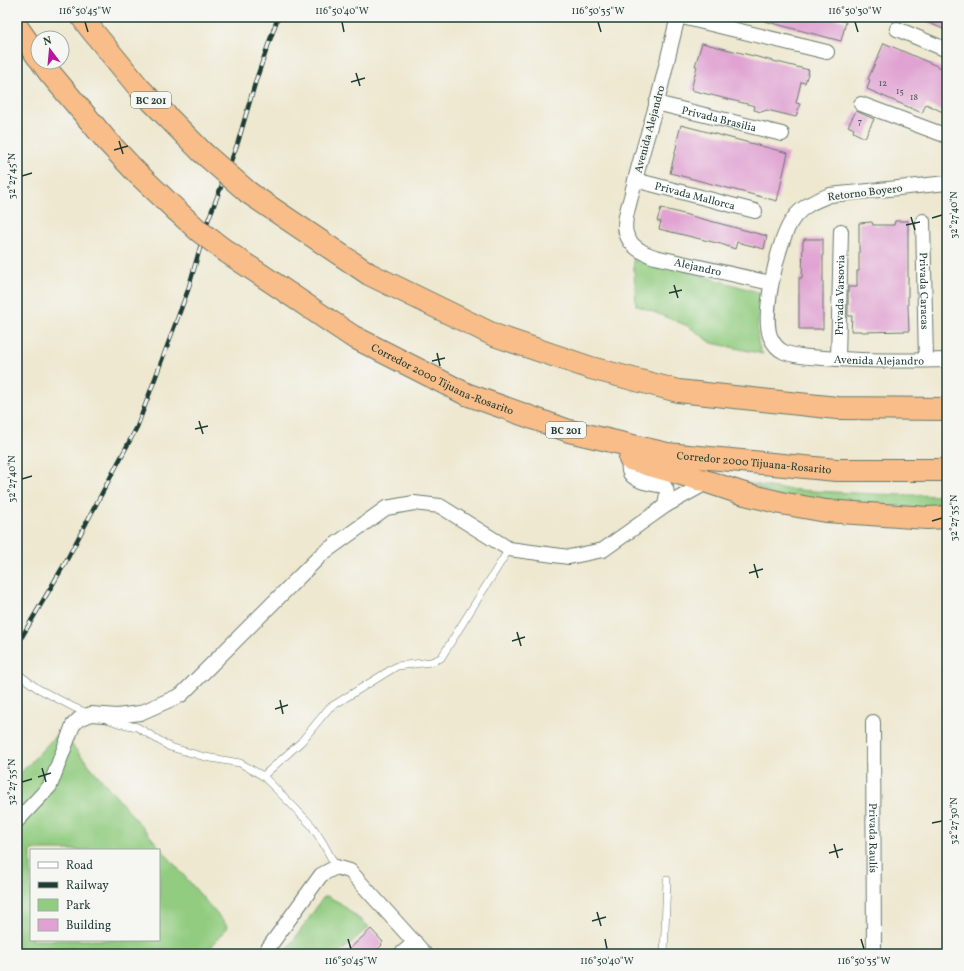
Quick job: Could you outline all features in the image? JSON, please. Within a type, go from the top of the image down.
[{"type":"highway","name":"BC 201","points":[[82,17],[140,89],[202,152],[249,193],[369,274],[494,335],[591,368],[678,391],[837,408],[947,409]]},
{"type":"highway","points":[[17,27],[30,46]]},
{"type":"highway","name":"Corredor 2000 Tijuana-Rosarito","points":[[48,70],[108,141],[137,172],[199,231],[227,252],[352,336],[466,394],[569,431],[617,456],[630,452],[667,454],[836,470],[947,470]]},
{"type":"highway","points":[[630,452],[708,482],[741,493],[781,503],[826,511],[927,518],[947,517]]},
{"type":"street","name":"Avenida Alejandro","points":[[629,241],[626,232],[626,222],[635,180],[678,17]]},
{"type":"street","points":[[682,17],[827,52]]},
{"type":"street","points":[[897,29],[947,50]]},
{"type":"street","name":"Privada Brasilia","points":[[656,104],[782,134]]},
{"type":"street","points":[[861,104],[947,136]]},
{"type":"street","name":"Privada Mallorca","points":[[635,180],[756,211]]},
{"type":"street","name":"Retorno Boyero","points":[[770,337],[768,311],[772,283],[780,249],[786,230],[802,209],[830,195],[947,183]]},
{"type":"street","name":"Privada Caracas","points":[[923,221],[926,360]]},
{"type":"street","name":"Privada Varsovia","points":[[838,359],[841,231]]},
{"type":"street","name":"Alejandro","points":[[629,241],[643,253],[656,257],[772,283]]},
{"type":"street","name":"Avenida Alejandro","points":[[770,337],[776,346],[783,352],[794,356],[838,359],[947,360]]},
{"type":"street","points":[[630,452],[629,470],[631,476],[640,481],[667,488],[665,506]]},
{"type":"street","points":[[17,820],[50,786],[73,725],[80,718],[91,714],[117,716],[140,713],[181,695],[322,554],[386,508],[414,502],[440,506],[509,549],[568,557],[603,550],[665,506],[708,482]]},
{"type":"street","name":"Privada Raulís","points":[[873,722],[874,954]]},
{"type":"street","points":[[264,954],[321,875],[336,867],[350,871],[425,954]]},
{"type":"street","points":[[401,954],[414,942]]},
{"type":"lane","points":[[263,776],[301,742],[329,708],[397,666],[431,662],[441,658],[509,549]]},
{"type":"lane","points":[[17,673],[36,688],[75,708],[118,723],[137,727],[170,747],[205,757],[240,763],[263,776],[312,826],[336,867]]},
{"type":"lane","points":[[664,954],[667,880]]},
{"type":"green space","points":[[633,255],[761,293],[757,337],[760,350],[763,354],[712,343],[688,326],[636,305]]},
{"type":"green space","points":[[742,482],[775,488],[811,491],[947,496],[947,509],[787,500]]},
{"type":"green space","points":[[60,731],[228,927],[205,954],[17,954],[17,777]]},
{"type":"green space","points":[[327,896],[340,903],[369,927],[338,954],[284,954],[323,898]]},
{"type":"building","points":[[764,17],[831,17],[846,22],[841,41],[764,21]]},
{"type":"building","points":[[916,17],[947,17],[945,30]]},
{"type":"building","points":[[702,43],[809,70],[805,83],[801,82],[796,103],[800,104],[796,117],[767,110],[761,112],[754,110],[755,106],[691,90],[697,66],[695,66]]},
{"type":"building","points":[[884,43],[947,71],[947,114],[926,104],[922,113],[867,89],[870,80],[868,79]]},
{"type":"building","points":[[856,111],[874,119],[865,138],[853,132],[854,129],[848,126]]},
{"type":"building","points":[[681,125],[788,153],[777,201],[670,173]]},
{"type":"building","points":[[661,208],[767,236],[764,249],[737,242],[735,249],[721,244],[659,229],[661,222],[657,221]]},
{"type":"building","points":[[895,221],[908,221],[909,331],[851,331],[852,316],[848,316],[848,287],[857,287],[857,271],[859,271],[859,223],[872,222],[873,225],[894,225]]},
{"type":"building","points":[[804,239],[823,239],[823,329],[799,329],[799,278],[802,278]]},
{"type":"building","points":[[371,929],[383,942],[373,954],[344,954]]},
{"type":"railway","points":[[17,645],[64,565],[137,427],[188,290],[207,223],[238,142],[256,80],[278,17]]}]
